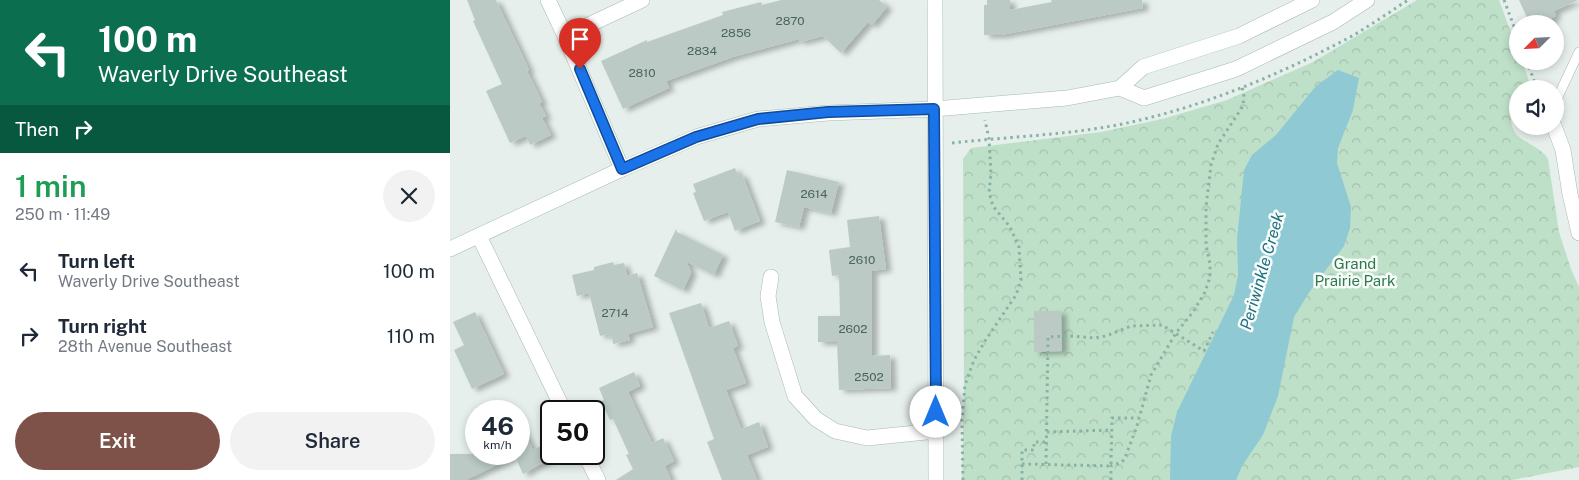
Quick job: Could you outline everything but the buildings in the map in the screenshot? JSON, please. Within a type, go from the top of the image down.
[{"type":"main road","points":[[548,0],[622,169]]},
{"type":"main road","points":[[565,36],[642,0]]},
{"type":"main road","points":[[935,0],[936,480]]},
{"type":"main road","points":[[450,250],[622,169],[696,137],[758,119],[828,112],[934,109],[1068,98],[1120,88],[1143,67],[1239,36],[1312,0]]},
{"type":"main road","points":[[1120,88],[1144,98],[1236,70],[1333,22],[1367,0]]},
{"type":"main road","points":[[1558,135],[1564,150],[1570,194],[1579,233]]},
{"type":"main road","points":[[479,236],[559,400]]},
{"type":"main road","points":[[771,277],[768,296],[772,322],[795,396],[816,419],[835,431],[867,438],[936,431]]},
{"type":"main road","points":[[590,465],[598,480]]},
{"type":"lane","points":[[1564,84],[1579,52]]},
{"type":"path","points":[[1504,0],[1510,15]]},
{"type":"path","points":[[1022,464],[1112,466],[1122,462],[1125,458],[1151,375],[1176,333],[1193,312],[1205,292],[1210,277],[1210,264],[1206,245],[1208,182],[1218,144],[1243,106],[1244,94],[1236,70]]},
{"type":"path","points":[[963,480],[962,420],[965,385],[974,360],[1016,295],[1021,280],[1019,247],[1010,227],[990,200],[989,139],[982,105]]},
{"type":"path","points":[[1046,464],[1048,337],[1095,338],[1106,336],[1131,326],[1162,325],[1204,351],[1213,332]]},
{"type":"path","points":[[1112,480],[1112,418],[1139,418]]},
{"type":"path","points":[[1047,432],[1112,430]]},
{"type":"path","points":[[1022,480],[1022,450],[1034,450],[1034,442],[1047,442]]},
{"type":"green space","name":"Grand Prairie Park","points":[[1417,0],[1499,0],[1509,27],[1509,70],[1525,70],[1529,80],[1509,80],[1509,135],[1517,135],[1537,148],[1548,159],[1559,232],[1579,287],[1579,467],[1512,480],[962,480],[964,380],[963,159],[971,148],[1101,132],[1162,119],[1227,100],[1313,62]]},
{"type":"water","name":"Periwinkle Creek","points":[[1338,70],[1359,78],[1353,110],[1338,148],[1337,163],[1351,207],[1350,228],[1344,246],[1310,291],[1294,317],[1278,396],[1263,435],[1242,466],[1236,480],[1170,480],[1171,436],[1177,412],[1234,295],[1238,275],[1237,239],[1244,170],[1252,155],[1276,135],[1316,86]]},
{"type":"route","points":[[580,69],[622,169],[696,137],[758,119],[828,112],[934,109],[936,412]]}]
